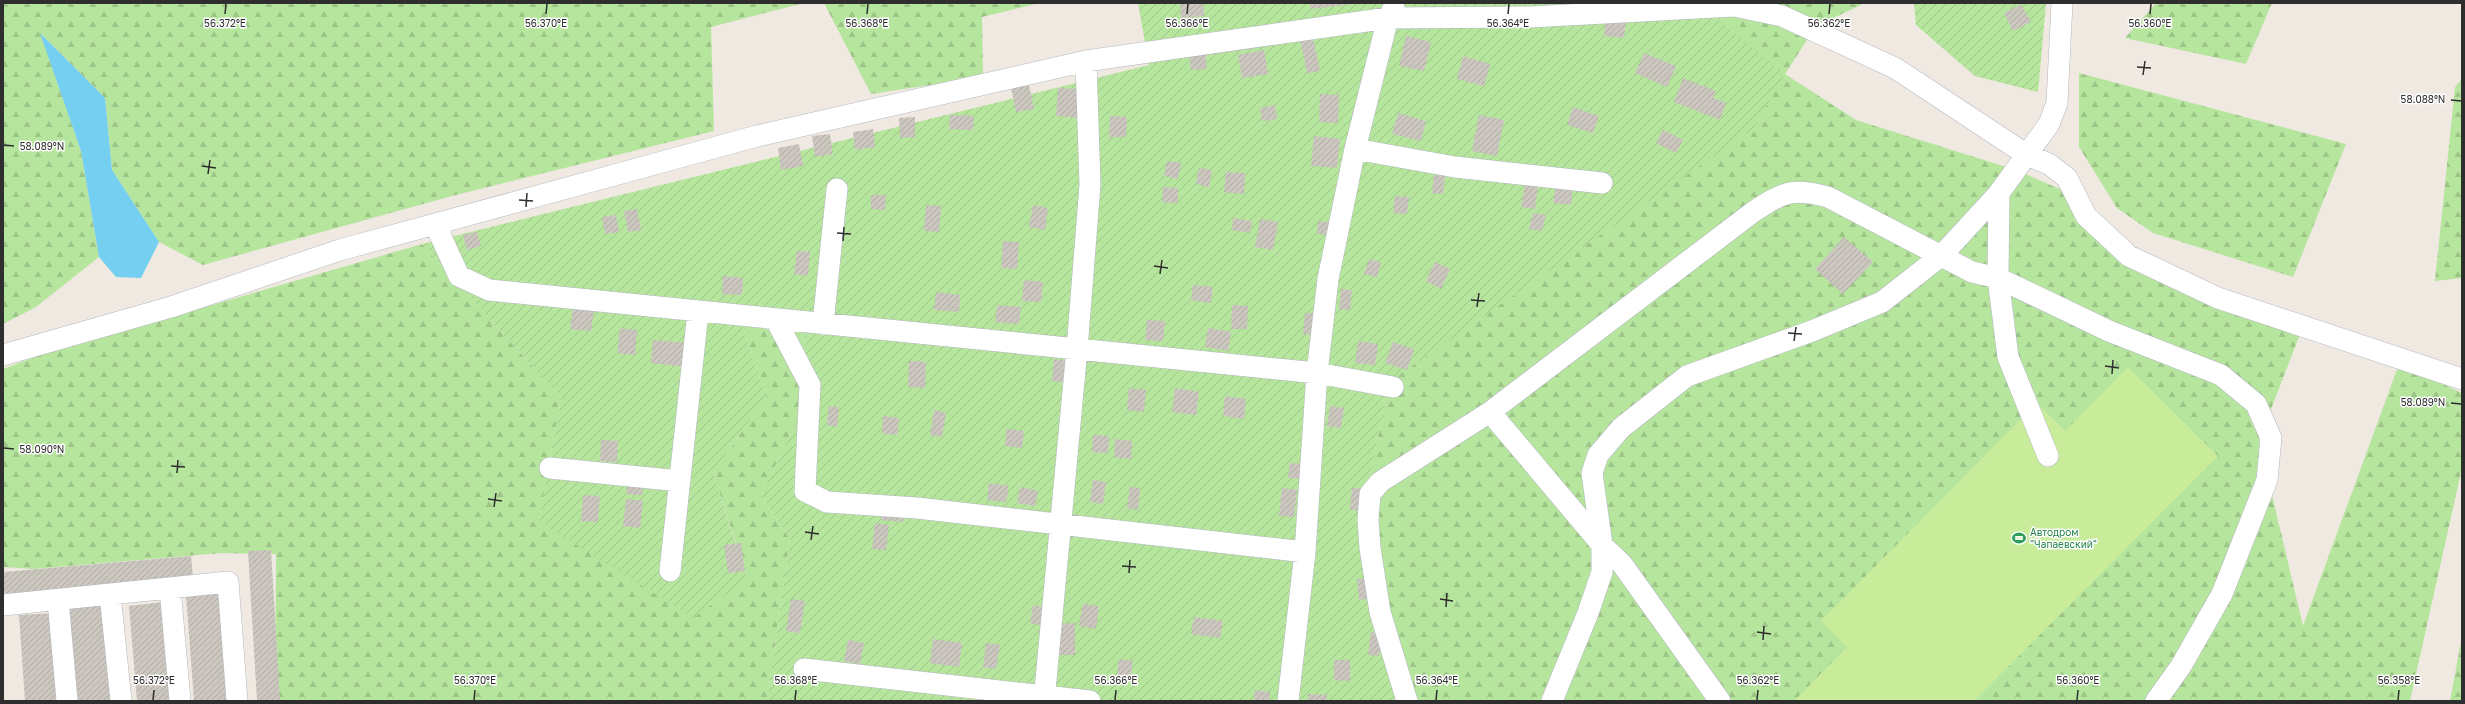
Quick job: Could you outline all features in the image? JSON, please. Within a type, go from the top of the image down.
[{"type":"street","points":[[1552,701],[1588,613],[1602,572],[1602,545],[1592,474],[1598,455],[1621,428],[1688,376],[1812,331],[1882,302],[1942,255],[1999,193],[2049,124],[2057,103],[2062,3]]},
{"type":"street","points":[[3,355],[171,307],[340,250],[757,136],[1086,61],[1392,10],[1530,17],[1734,6],[1782,16],[1894,68],[2022,163],[2049,164],[2067,178],[2086,216],[2129,256],[2218,298],[2462,379]]},
{"type":"street","points":[[1288,701],[1305,552],[1317,373],[1328,279],[1355,148],[1392,10]]},
{"type":"street","points":[[1044,698],[1077,349],[1090,185],[1086,61]]},
{"type":"street","points":[[1355,148],[1455,167],[1602,183]]},
{"type":"street","points":[[823,324],[837,188]]},
{"type":"street","points":[[1407,701],[1380,612],[1368,520],[1370,494],[1380,482],[1490,412],[1753,212],[1781,194],[1806,191],[1828,197],[1942,255],[1972,272],[1998,278],[2109,331],[2221,376],[2256,404],[2272,438],[2267,480],[2222,594],[2181,666],[2156,701]]},
{"type":"street","points":[[1999,193],[1998,278],[2008,357],[2048,456]]},
{"type":"street","points":[[435,224],[459,276],[489,290],[776,320],[1317,373],[1393,387]]},
{"type":"street","points":[[670,571],[698,312]]},
{"type":"street","points":[[776,320],[810,385],[804,491],[827,502],[917,508],[1305,552]]},
{"type":"street","points":[[1490,412],[1602,545],[1622,564],[1720,701]]},
{"type":"street","points":[[550,468],[680,481]]},
{"type":"street","points":[[3,605],[228,582],[237,701]]},
{"type":"street","points":[[170,588],[180,701]]},
{"type":"street","points":[[110,594],[121,701]]},
{"type":"street","points":[[58,600],[67,701]]},
{"type":"street","points":[[804,669],[1044,698],[1090,701]]},
{"type":"green space","points":[[3,3],[804,3],[711,27],[714,131],[452,196],[203,265],[159,242],[112,170],[105,98],[41,34],[81,151],[99,257],[36,307],[3,324]]},
{"type":"green space","points":[[824,3],[1040,3],[982,17],[983,77],[871,94]]},
{"type":"green space","points":[[1138,3],[1530,3],[1708,11],[1785,74],[1753,129],[1389,382],[1367,489],[1398,701],[767,701],[790,539],[761,495],[797,421],[807,327],[740,319],[766,397],[713,473],[747,579],[693,618],[539,521],[561,398],[422,244],[1149,65]]},
{"type":"green space","points":[[1546,3],[1861,3],[1861,5],[1816,26],[1785,74],[1856,120],[2016,170],[2074,195],[2121,244],[2302,329],[2259,440],[2303,626],[2399,364],[2462,393],[2462,468],[2410,701],[1398,701],[1367,489],[1389,382],[1708,11]]},
{"type":"green space","points":[[1914,3],[2046,3],[2038,92],[1975,76],[1916,25]]},
{"type":"green space","points":[[2156,3],[2272,3],[2246,64],[2125,38]]},
{"type":"green space","points":[[2079,73],[2346,144],[2293,277],[2153,233],[2117,208],[2079,147]]},
{"type":"green space","points":[[2462,79],[2462,278],[2435,281],[2455,87]]},
{"type":"green space","points":[[422,244],[561,398],[539,521],[745,571],[713,473],[766,397],[740,319],[807,327],[797,421],[761,495],[790,539],[767,701],[275,701],[276,554],[221,553],[34,569],[3,567],[3,369],[37,356]]},
{"type":"green space","name":"Автодром \"Чапаевский\"","points":[[2128,367],[2218,456],[1974,701],[1794,701],[1847,647],[1821,621],[2037,403],[2065,431]]},
{"type":"green space","points":[[2462,636],[2462,701],[2450,701]]},
{"type":"water","points":[[40,33],[105,98],[112,170],[159,242],[141,278],[116,277],[99,257],[81,151]]},
{"type":"building","points":[[1180,3],[1203,3],[1204,16],[1181,18]]},
{"type":"building","points":[[1310,3],[1353,3],[1353,4],[1310,9]]},
{"type":"building","points":[[2021,4],[2031,22],[2013,31],[2004,13]]},
{"type":"building","points":[[1605,20],[1626,21],[1624,38],[1604,36]]},
{"type":"building","points":[[1406,36],[1431,42],[1424,71],[1399,66]]},
{"type":"building","points":[[1313,37],[1320,71],[1307,73],[1300,39]]},
{"type":"building","points":[[1264,50],[1268,74],[1242,78],[1238,55]]},
{"type":"building","points":[[1205,51],[1207,69],[1191,70],[1189,53]]},
{"type":"building","points":[[1644,53],[1676,66],[1667,87],[1635,73]]},
{"type":"building","points":[[1463,56],[1490,64],[1484,86],[1457,79]]},
{"type":"building","points":[[1683,78],[1716,91],[1713,98],[1726,103],[1720,120],[1674,102]]},
{"type":"building","points":[[1029,85],[1034,109],[1016,112],[1011,88]]},
{"type":"building","points":[[1058,88],[1082,89],[1080,118],[1056,116]]},
{"type":"building","points":[[1320,94],[1339,95],[1338,123],[1319,122]]},
{"type":"building","points":[[1275,105],[1277,119],[1262,121],[1260,108]]},
{"type":"building","points":[[1573,107],[1599,116],[1593,133],[1567,125]]},
{"type":"building","points":[[1398,113],[1426,121],[1421,141],[1392,134]]},
{"type":"building","points":[[950,115],[974,116],[973,130],[949,129]]},
{"type":"building","points":[[1479,115],[1504,120],[1497,156],[1472,151]]},
{"type":"building","points":[[1110,116],[1127,117],[1126,137],[1109,137]]},
{"type":"building","points":[[915,117],[915,137],[900,138],[899,118]]},
{"type":"building","points":[[873,129],[875,147],[855,150],[853,132]]},
{"type":"building","points":[[1663,130],[1683,140],[1676,153],[1656,143]]},
{"type":"building","points":[[830,134],[833,154],[815,157],[812,136]]},
{"type":"building","points":[[1314,136],[1340,139],[1337,168],[1311,166]]},
{"type":"building","points":[[799,144],[803,166],[781,170],[778,148]]},
{"type":"building","points":[[1167,161],[1181,163],[1178,179],[1164,176]]},
{"type":"building","points":[[1199,168],[1212,170],[1209,187],[1196,184]]},
{"type":"building","points":[[1226,172],[1245,173],[1244,194],[1224,192]]},
{"type":"building","points":[[1434,175],[1445,176],[1443,194],[1432,193]]},
{"type":"building","points":[[1525,185],[1538,187],[1535,209],[1521,207]]},
{"type":"building","points":[[1556,185],[1573,187],[1571,205],[1553,203]]},
{"type":"building","points":[[1163,187],[1178,188],[1178,203],[1162,202]]},
{"type":"building","points":[[871,195],[886,195],[885,210],[871,209]]},
{"type":"building","points":[[1395,196],[1409,197],[1407,214],[1393,213]]},
{"type":"building","points":[[926,205],[941,206],[939,232],[924,231]]},
{"type":"building","points":[[1033,205],[1048,208],[1045,230],[1029,227]]},
{"type":"building","points":[[637,209],[641,230],[628,232],[624,211]]},
{"type":"building","points":[[1533,213],[1546,215],[1542,231],[1529,229]]},
{"type":"building","points":[[616,215],[619,232],[605,234],[602,217]]},
{"type":"building","points":[[1233,218],[1252,221],[1250,233],[1232,230]]},
{"type":"building","points":[[1260,219],[1278,222],[1273,250],[1255,247]]},
{"type":"building","points":[[1318,221],[1335,223],[1334,236],[1317,234]]},
{"type":"building","points":[[477,232],[481,246],[467,250],[463,235]]},
{"type":"building","points":[[1844,237],[1873,262],[1843,294],[1815,269]]},
{"type":"building","points":[[1003,241],[1019,242],[1017,269],[1001,268]]},
{"type":"building","points":[[797,251],[810,252],[808,276],[794,274]]},
{"type":"building","points":[[1369,259],[1381,262],[1377,277],[1364,274]]},
{"type":"building","points":[[1435,262],[1450,269],[1441,289],[1426,281]]},
{"type":"building","points":[[723,276],[743,278],[742,295],[722,294]]},
{"type":"building","points":[[1024,280],[1043,282],[1041,302],[1022,301]]},
{"type":"building","points":[[1193,285],[1213,287],[1211,303],[1191,300]]},
{"type":"building","points":[[1341,289],[1352,290],[1350,310],[1339,309]]},
{"type":"building","points":[[936,292],[960,295],[959,312],[934,310]]},
{"type":"building","points":[[997,305],[1021,307],[1019,324],[995,322]]},
{"type":"building","points":[[1232,305],[1248,306],[1247,329],[1231,329]]},
{"type":"building","points":[[573,306],[594,309],[591,331],[570,329]]},
{"type":"building","points":[[1305,313],[1321,314],[1319,335],[1303,334]]},
{"type":"building","points":[[1147,320],[1165,321],[1163,341],[1145,340]]},
{"type":"building","points":[[620,328],[637,330],[635,355],[617,353]]},
{"type":"building","points":[[1208,328],[1231,332],[1228,351],[1205,347]]},
{"type":"building","points":[[653,340],[688,343],[686,367],[651,363]]},
{"type":"building","points":[[1358,341],[1378,344],[1375,365],[1355,363]]},
{"type":"building","points":[[1393,342],[1414,349],[1407,370],[1385,363]]},
{"type":"building","points":[[1054,359],[1069,361],[1067,383],[1052,381]]},
{"type":"building","points":[[909,361],[926,362],[925,388],[908,387]]},
{"type":"building","points":[[1129,388],[1146,390],[1144,412],[1127,410]]},
{"type":"building","points":[[1175,388],[1199,392],[1196,415],[1172,412]]},
{"type":"building","points":[[1225,396],[1246,399],[1244,419],[1223,416]]},
{"type":"building","points":[[829,406],[839,407],[837,427],[827,425]]},
{"type":"building","points":[[1330,406],[1344,408],[1341,428],[1327,426]]},
{"type":"building","points":[[934,410],[946,413],[942,437],[930,435]]},
{"type":"building","points":[[883,416],[899,418],[897,435],[882,433]]},
{"type":"building","points":[[1007,429],[1024,431],[1022,448],[1005,446]]},
{"type":"building","points":[[1093,435],[1109,436],[1108,453],[1092,452]]},
{"type":"building","points":[[1115,439],[1132,441],[1131,459],[1114,457]]},
{"type":"building","points":[[601,440],[618,441],[617,462],[600,461]]},
{"type":"building","points":[[1290,463],[1306,464],[1305,479],[1288,478]]},
{"type":"building","points":[[1093,480],[1106,482],[1103,504],[1090,502]]},
{"type":"building","points":[[628,481],[644,483],[642,495],[626,494]]},
{"type":"building","points":[[989,483],[1009,486],[1006,502],[987,500]]},
{"type":"building","points":[[1020,487],[1038,491],[1035,506],[1017,503]]},
{"type":"building","points":[[1130,487],[1140,488],[1138,510],[1127,508]]},
{"type":"building","points":[[1282,488],[1297,490],[1294,517],[1279,516]]},
{"type":"building","points":[[1352,488],[1367,489],[1365,511],[1350,510]]},
{"type":"building","points":[[583,495],[600,496],[598,522],[581,521]]},
{"type":"building","points":[[626,499],[643,501],[640,528],[623,526]]},
{"type":"building","points":[[882,500],[904,501],[903,522],[881,520]]},
{"type":"building","points":[[875,523],[889,525],[886,550],[872,549]]},
{"type":"building","points":[[741,543],[745,571],[728,573],[724,545]]},
{"type":"building","points":[[271,550],[280,701],[257,701],[248,551]]},
{"type":"building","points":[[191,556],[193,577],[3,594],[3,572]]},
{"type":"building","points":[[1370,578],[1373,598],[1359,600],[1357,579]]},
{"type":"building","points":[[219,592],[227,701],[194,701],[186,595]]},
{"type":"building","points":[[791,599],[805,601],[800,633],[786,631]]},
{"type":"building","points":[[163,602],[172,701],[137,701],[129,606]]},
{"type":"building","points":[[1083,604],[1099,606],[1096,629],[1079,626]]},
{"type":"building","points":[[104,605],[114,701],[78,701],[69,608]]},
{"type":"building","points":[[1033,605],[1048,608],[1044,626],[1030,623]]},
{"type":"building","points":[[57,613],[63,701],[25,701],[19,615]]},
{"type":"building","points":[[1194,617],[1223,621],[1220,638],[1191,634]]},
{"type":"building","points":[[1075,623],[1075,655],[1055,655],[1054,624]]},
{"type":"building","points":[[1371,632],[1383,633],[1379,656],[1368,655]]},
{"type":"building","points":[[933,639],[962,643],[959,667],[930,663]]},
{"type":"building","points":[[848,640],[864,643],[860,664],[844,661]]},
{"type":"building","points":[[986,643],[1000,645],[996,669],[983,667]]},
{"type":"building","points":[[1119,659],[1133,661],[1130,682],[1116,681]]},
{"type":"building","points":[[1334,660],[1350,660],[1350,681],[1334,680]]},
{"type":"building","points":[[1255,690],[1270,692],[1269,701],[1254,701]]},
{"type":"building","points":[[1308,694],[1327,695],[1327,701],[1308,701]]},
{"type":"place","name":"Автодром \"Чапаевский\"","points":[[2019,538]]}]
